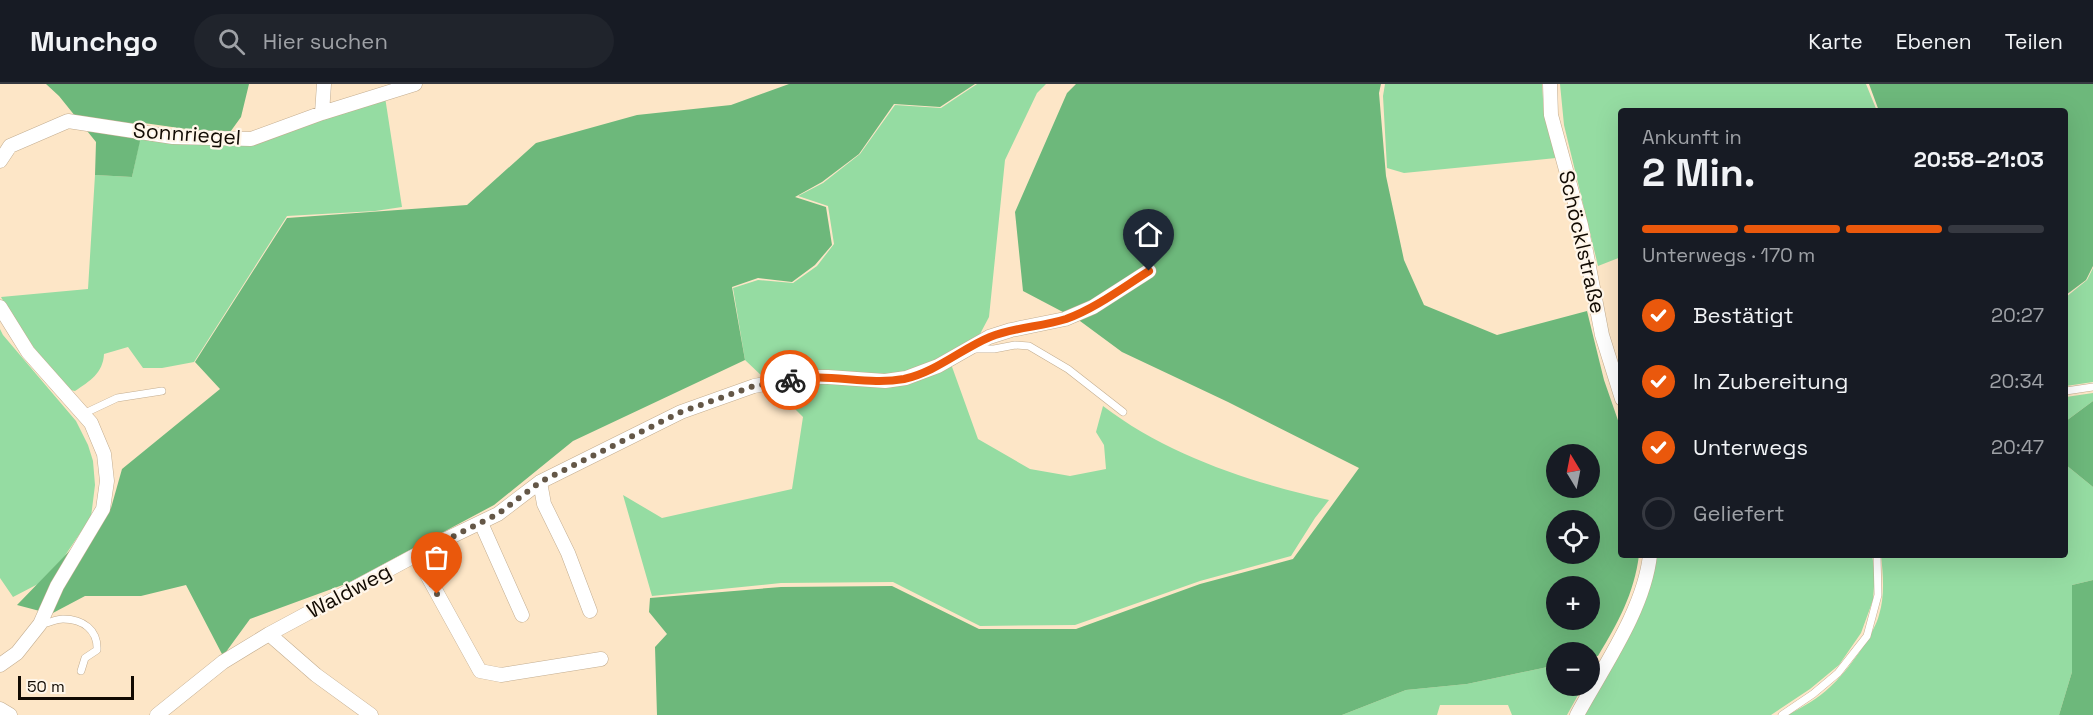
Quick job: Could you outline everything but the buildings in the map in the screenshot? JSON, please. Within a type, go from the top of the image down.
[{"type":"street","points":[[322,113],[324,84]]},
{"type":"street","name":"Sonnriegel","points":[[0,161],[10,146],[68,121],[173,137],[251,138],[415,84]]},
{"type":"street","name":"Schöcklstraße","points":[[1550,84],[1551,115],[1581,225],[1602,335],[1618,386]]},
{"type":"street","name":"Waldweg","points":[[157,715],[223,662],[269,634],[498,514],[540,482],[681,412],[754,386],[802,377],[885,381],[906,378],[938,366],[989,337],[1065,319],[1093,307],[1149,271]]},
{"type":"street","points":[[0,307],[28,352],[91,423],[104,454],[107,482],[103,509],[57,586],[40,624],[17,652],[0,665]]},
{"type":"street","points":[[540,482],[544,504],[568,553],[590,611]]},
{"type":"street","points":[[481,523],[522,615]]},
{"type":"street","points":[[416,555],[480,670],[501,675],[601,659]]},
{"type":"street","points":[[1577,715],[1632,616],[1644,586],[1649,558]]},
{"type":"street","points":[[269,634],[316,675],[371,715]]},
{"type":"street","points":[[0,709],[10,715]]},
{"type":"lane","points":[[969,349],[1029,346],[1068,369],[1123,412]]},
{"type":"lane","points":[[2068,391],[2093,387]]},
{"type":"lane","points":[[83,414],[117,398],[162,391]]},
{"type":"lane","points":[[1782,715],[1813,694],[1838,673],[1867,636],[1878,595],[1877,558]]},
{"type":"lane","points":[[40,624],[65,619],[80,622],[92,629],[98,639],[97,650],[85,658],[81,671]]},
{"type":"green space","points":[[46,84],[249,84],[241,117],[228,135],[144,123],[132,177],[95,175],[96,142],[59,96]]},
{"type":"green space","points":[[789,84],[975,84],[940,107],[894,104],[859,154],[822,182],[795,197],[826,207],[832,245],[815,265],[792,282],[758,278],[732,287],[745,360],[573,441],[494,505],[348,583],[250,619],[223,656],[186,585],[141,596],[85,596],[51,614],[17,605],[111,508],[122,469],[220,389],[195,362],[287,218],[467,205],[536,143],[637,115],[731,105]]},
{"type":"green space","points":[[977,84],[1046,84],[1037,93],[1005,160],[989,317],[980,334],[957,351],[902,375],[764,378],[745,360],[733,288],[758,280],[793,283],[817,266],[834,244],[828,206],[798,196],[823,183],[860,154],[895,105],[941,108]]},
{"type":"green space","points":[[1076,84],[1381,84],[1379,93],[1386,176],[1404,260],[1424,305],[1497,335],[1587,311],[1604,380],[1618,420],[1618,558],[1639,558],[1624,608],[1600,653],[1600,642],[1546,642],[1546,667],[1467,684],[1406,690],[1342,715],[657,715],[655,647],[667,634],[649,612],[650,598],[781,587],[892,586],[979,629],[1076,629],[1200,584],[1293,559],[1359,468],[1122,352],[1080,321],[1023,291],[1015,212],[1067,93]]},
{"type":"green space","points":[[1385,84],[1542,84],[1544,114],[1556,158],[1404,173],[1387,168],[1383,96]]},
{"type":"green space","points":[[1560,84],[1866,84],[1876,108],[1618,108],[1618,258],[1598,266],[1564,125]]},
{"type":"green space","points":[[1869,84],[2093,84],[2093,266],[2086,280],[2068,294],[2068,108],[1878,108]]},
{"type":"green space","points":[[385,97],[402,207],[375,211],[287,216],[194,362],[162,368],[143,368],[128,347],[104,354],[95,376],[75,391],[70,390],[32,346],[1,297],[88,289],[95,175],[132,177],[141,134],[232,144]]},
{"type":"green space","points":[[2093,268],[2093,382],[2068,386],[2068,295],[2087,280]]},
{"type":"green space","points":[[0,329],[76,421],[93,461],[95,485],[91,517],[64,557],[38,584],[13,597],[0,578]]},
{"type":"green space","points":[[951,364],[978,439],[1030,469],[1070,476],[1106,469],[1104,445],[1096,432],[1103,406],[1154,439],[1182,453],[1241,476],[1329,500],[1291,556],[1200,581],[1075,625],[980,626],[893,582],[781,583],[652,596],[623,495],[662,518],[792,489],[803,417],[771,385],[853,381]]},
{"type":"green space","points":[[2093,393],[2093,401],[2068,420],[2068,397]]},
{"type":"green space","points":[[2093,401],[2093,487],[2068,467],[2068,420]]},
{"type":"green space","points":[[2068,467],[2093,487],[2093,580],[2072,585],[2072,672],[2059,715],[1788,715],[1825,691],[1859,653],[1879,615],[1883,577],[1881,558],[2068,558]]},
{"type":"green space","points":[[1655,558],[1872,558],[1875,573],[1873,600],[1861,633],[1839,665],[1810,689],[1771,715],[1581,715],[1590,696],[1600,696],[1600,674]]},
{"type":"green space","points":[[2093,580],[2093,715],[2059,715],[2072,672],[2072,585]]},
{"type":"green space","points":[[1546,667],[1546,696],[1577,696],[1567,715],[1512,715],[1508,705],[1440,705],[1437,715],[1342,715],[1406,690],[1467,684]]},
{"type":"way so far","points":[[437,594],[416,555],[498,514],[540,482],[681,412],[754,386],[790,380]]},
{"type":"route","points":[[790,380],[802,377],[885,381],[906,378],[938,366],[989,337],[1065,319],[1093,307],[1149,271]]}]
